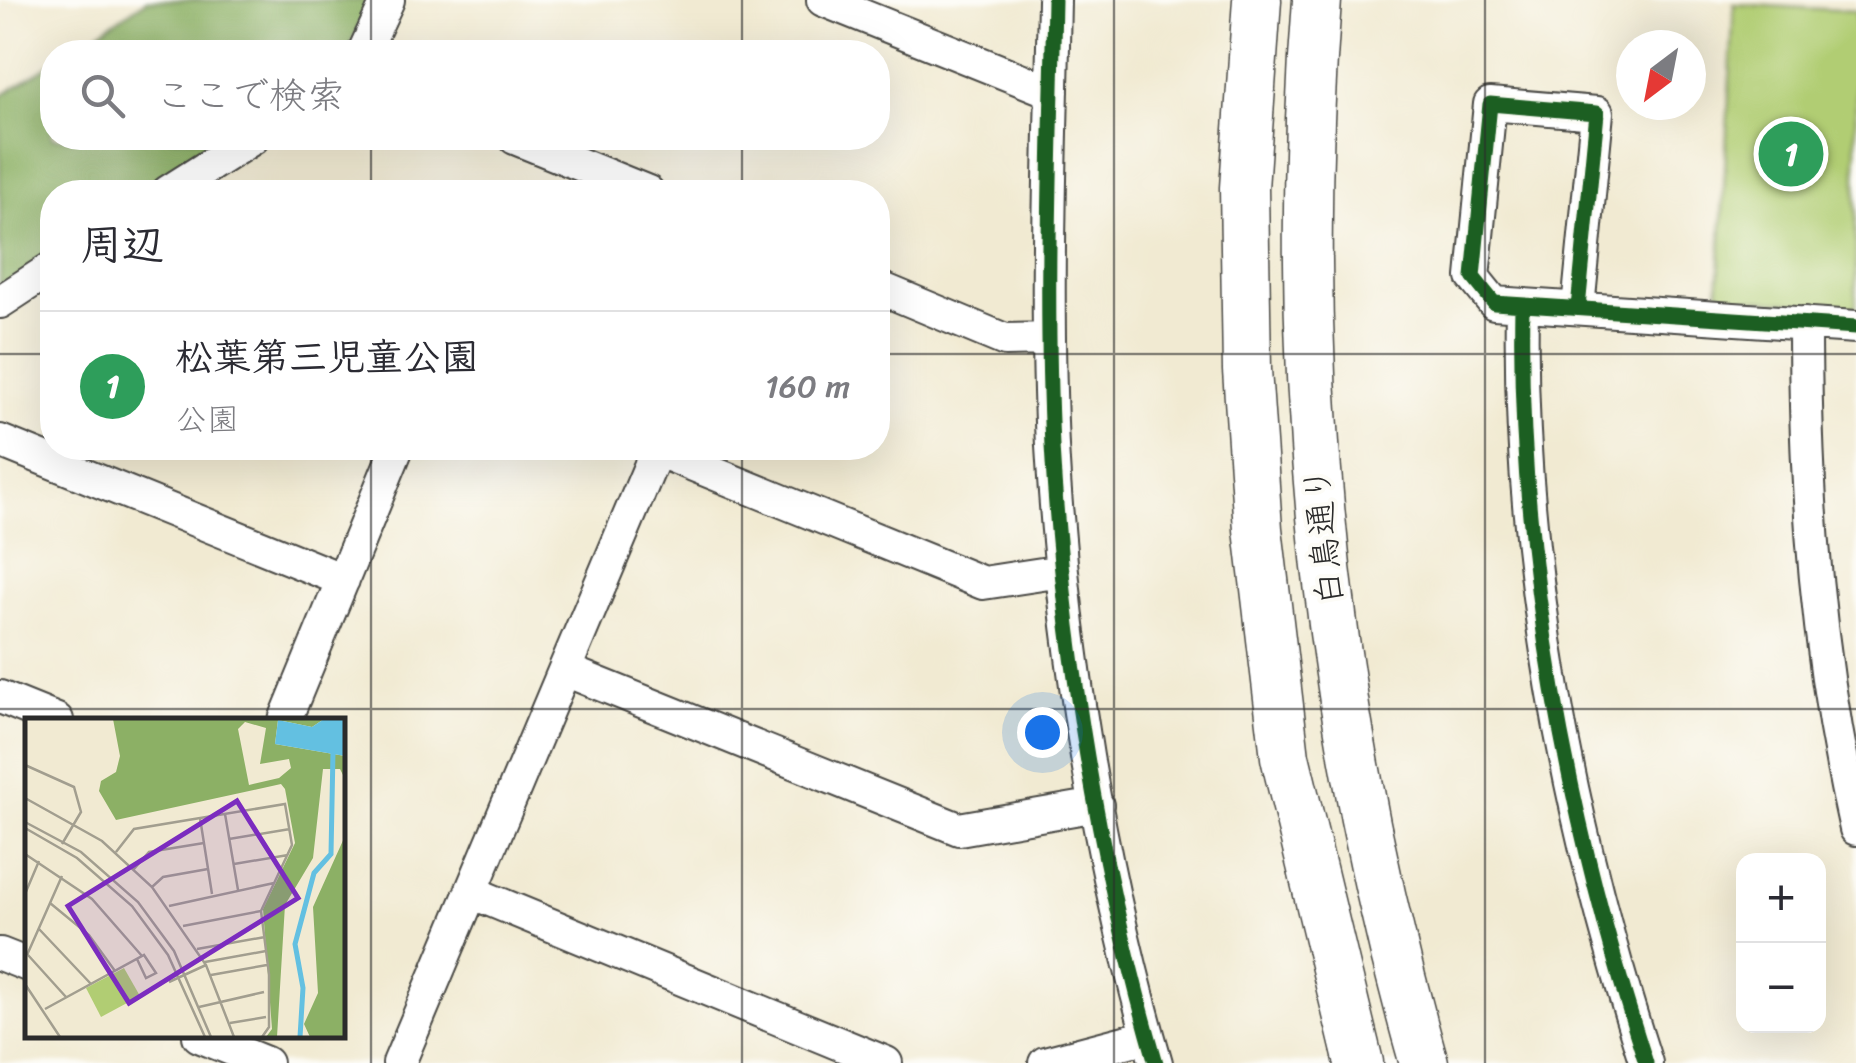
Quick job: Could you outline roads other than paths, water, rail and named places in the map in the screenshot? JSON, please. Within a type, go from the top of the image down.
[{"type":"main road","name":"白鳥通り","points":[[1257,0],[1244,188],[1247,370],[1258,529],[1286,757],[1359,1063]]},
{"type":"main road","name":"白鳥通り","points":[[1317,0],[1306,188],[1308,365],[1320,536],[1350,752],[1390,944],[1424,1063]]},
{"type":"street","points":[[370,40],[388,0]]},
{"type":"street","points":[[823,0],[1052,92]]},
{"type":"street","points":[[1046,1063],[1152,1049],[1097,805],[1062,571],[1049,339],[1054,0]]},
{"type":"street","points":[[1578,308],[1597,114],[1490,104],[1473,276],[1494,303],[1856,326]]},
{"type":"street","points":[[187,180],[234,150]]},
{"type":"street","points":[[545,150],[618,180]]},
{"type":"street","points":[[0,302],[40,276]]},
{"type":"street","points":[[890,292],[1005,340],[1049,339]]},
{"type":"street","points":[[1522,304],[1520,385],[1538,591],[1588,846],[1646,1063]]},
{"type":"street","points":[[1805,323],[1806,479],[1818,604],[1835,736],[1856,829]]},
{"type":"street","points":[[0,441],[40,457]]},
{"type":"street","points":[[47,460],[343,580]]},
{"type":"street","points":[[287,718],[393,460]]},
{"type":"street","points":[[399,1063],[650,460]]},
{"type":"street","points":[[681,460],[983,583],[1062,571]]},
{"type":"street","points":[[565,670],[959,829],[1097,805]]},
{"type":"street","points":[[0,697],[52,718]]},
{"type":"street","points":[[471,892],[886,1063]]},
{"type":"street","points":[[0,954],[25,964]]},
{"type":"street","points":[[204,1038],[266,1063]]},
{"type":"place","name":"松葉第三児童公園","points":[[1791,154]]}]
